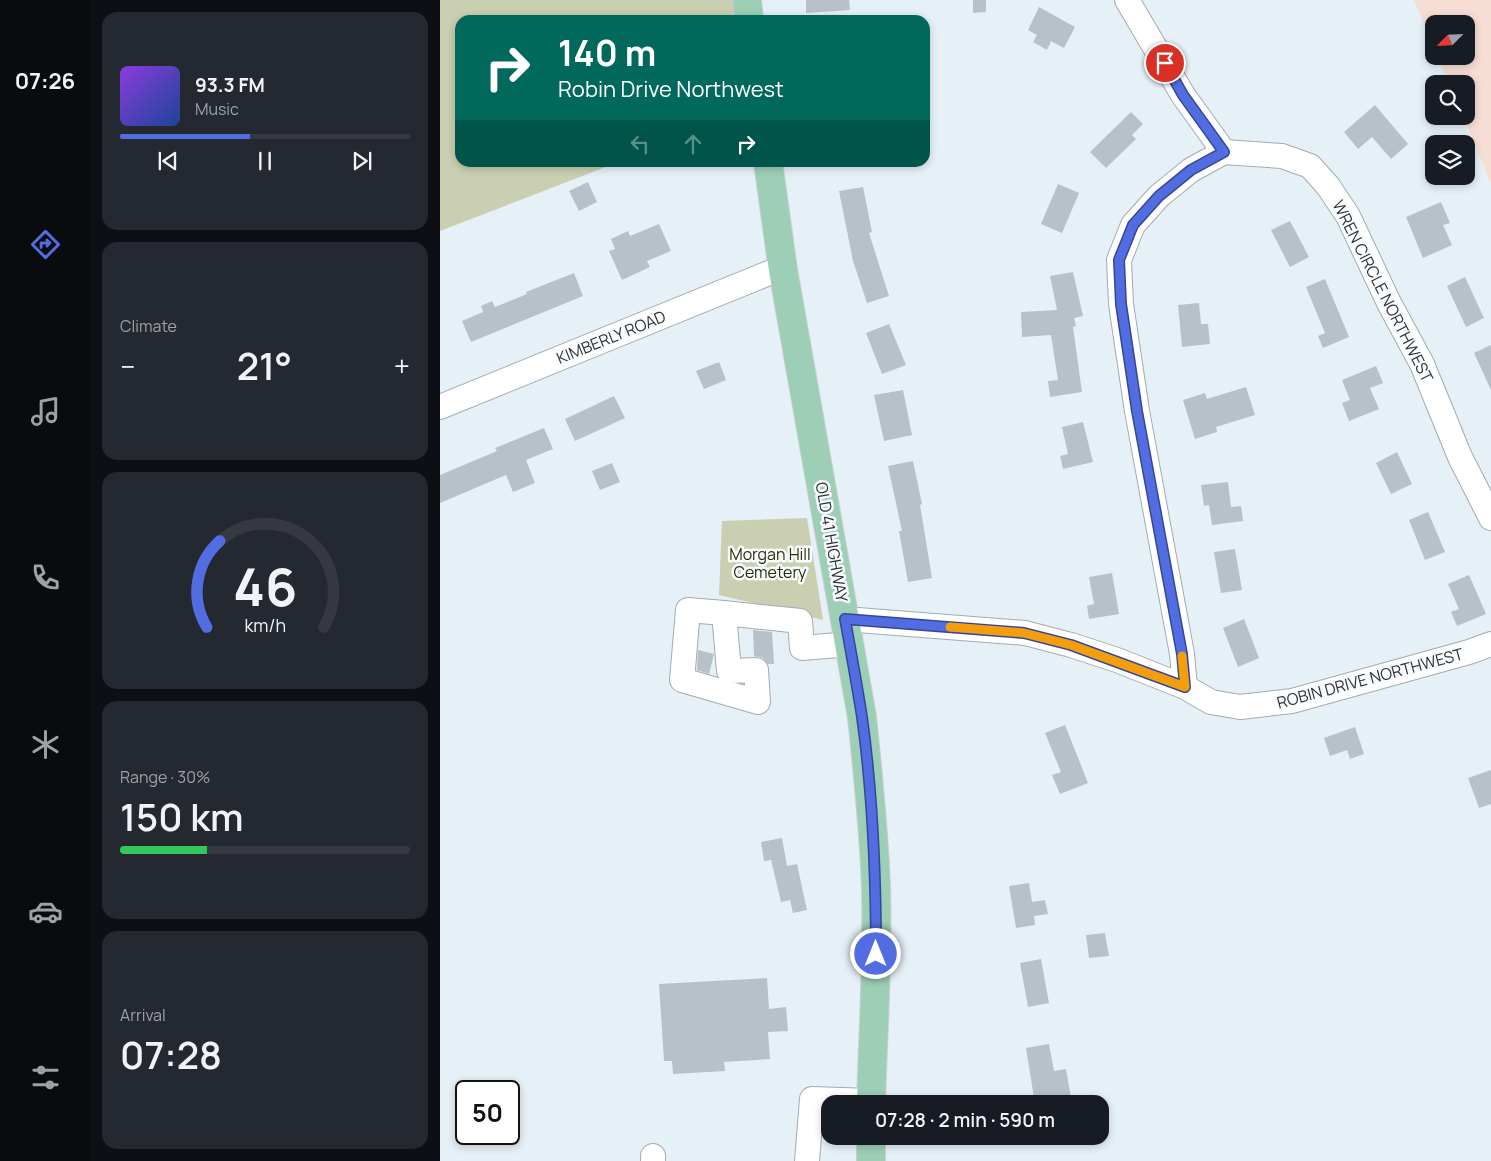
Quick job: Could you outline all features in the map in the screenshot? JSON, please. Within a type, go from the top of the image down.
[{"type":"main road","points":[[746,0],[748,15]]},
{"type":"main road","name":"OLD 41 HIGHWAY","points":[[769,167],[783,270],[862,717],[876,886],[876,954],[871,1095]]},
{"type":"main road","points":[[871,1145],[871,1161]]},
{"type":"street","points":[[1127,0],[1183,95],[1224,152],[1191,170],[1159,196],[1133,225],[1119,260],[1121,304],[1137,411],[1182,654],[1185,687]]},
{"type":"street","name":"WREN CIRCLE NORTHWEST","points":[[1224,152],[1282,156],[1310,166],[1328,186],[1348,216],[1389,304],[1422,364],[1460,457],[1491,518]]},
{"type":"street","name":"KIMBERLY ROAD","points":[[440,407],[760,277],[783,270]]},
{"type":"street","points":[[688,610],[724,613],[729,671],[756,670],[758,702],[682,680],[688,610]]},
{"type":"street","name":"ROBIN DRIVE NORTHWEST","points":[[724,613],[800,621],[802,648],[848,632],[1024,633],[1071,645],[1185,687],[1211,702],[1240,707],[1292,701],[1346,687],[1489,644]]},
{"type":"street","points":[[807,1161],[812,1099],[821,1099]]},
{"type":"shaded area","points":[[1414,0],[1491,0],[1491,183],[1475,145],[1475,135],[1471,135],[1467,125],[1475,125],[1475,75],[1445,75],[1442,65],[1475,65],[1475,15],[1425,15],[1425,26]]},
{"type":"green space","points":[[440,0],[747,0],[749,15],[455,15],[455,167],[606,167],[440,231]]},
{"type":"green space","name":"Morgan Hill Cemetery","points":[[807,518],[823,620],[719,595],[722,521]]},
{"type":"building","points":[[806,0],[849,0],[850,10],[806,13]]},
{"type":"building","points":[[973,0],[986,0],[986,12],[973,13]]},
{"type":"building","points":[[1039,7],[1075,27],[1064,48],[1051,41],[1047,50],[1033,42],[1037,35],[1028,30]]},
{"type":"building","points":[[1375,105],[1408,144],[1391,159],[1372,137],[1358,149],[1344,132]]},
{"type":"building","points":[[1131,112],[1143,124],[1132,135],[1136,139],[1106,168],[1090,152]]},
{"type":"building","points":[[588,182],[597,202],[579,211],[569,191]]},
{"type":"building","points":[[1058,184],[1079,193],[1062,233],[1041,224]]},
{"type":"building","points":[[863,187],[872,232],[869,233],[889,296],[867,303],[853,261],[839,191]]},
{"type":"building","points":[[1441,202],[1450,223],[1443,225],[1452,245],[1423,258],[1406,217]]},
{"type":"building","points":[[1290,221],[1309,257],[1290,267],[1271,230]]},
{"type":"building","points":[[659,224],[671,251],[647,261],[650,267],[622,280],[609,251],[615,249],[611,239],[628,231],[630,236]]},
{"type":"building","points":[[1073,272],[1083,316],[1074,318],[1076,326],[1073,327],[1082,392],[1050,397],[1048,381],[1058,380],[1051,335],[1022,337],[1021,312],[1057,310],[1050,276]]},
{"type":"building","points":[[574,273],[583,296],[471,342],[462,321],[483,312],[481,306],[492,301],[495,307],[527,294],[526,292]]},
{"type":"building","points":[[1465,277],[1484,318],[1466,327],[1447,286]]},
{"type":"building","points":[[1325,279],[1349,337],[1323,348],[1318,336],[1325,333],[1306,287]]},
{"type":"building","points":[[1199,303],[1201,324],[1208,324],[1210,344],[1182,347],[1178,305]]},
{"type":"building","points":[[889,324],[906,365],[882,374],[866,333]]},
{"type":"building","points":[[1491,345],[1491,390],[1474,353]]},
{"type":"building","points":[[719,362],[726,380],[704,389],[696,371]]},
{"type":"building","points":[[1376,366],[1383,383],[1370,388],[1379,409],[1349,421],[1342,403],[1350,400],[1342,380]]},
{"type":"building","points":[[1246,387],[1255,415],[1216,427],[1217,432],[1195,439],[1183,400],[1205,393],[1207,399]]},
{"type":"building","points":[[903,390],[912,435],[884,441],[874,395]]},
{"type":"building","points":[[614,396],[625,418],[575,441],[565,419]]},
{"type":"building","points":[[1083,422],[1093,462],[1063,469],[1060,456],[1068,454],[1062,427]]},
{"type":"building","points":[[544,428],[553,449],[526,460],[535,483],[513,492],[506,475],[440,503],[440,475],[497,451],[495,448]]},
{"type":"building","points":[[1397,452],[1412,484],[1391,494],[1376,463]]},
{"type":"building","points":[[913,461],[922,504],[920,505],[932,578],[908,582],[899,531],[902,531],[888,466]]},
{"type":"building","points":[[612,463],[620,482],[600,490],[592,471]]},
{"type":"building","points":[[1228,482],[1231,507],[1241,506],[1243,521],[1212,525],[1209,505],[1204,506],[1201,485]]},
{"type":"building","points":[[1428,512],[1445,552],[1425,560],[1409,520]]},
{"type":"building","points":[[1235,549],[1242,590],[1221,593],[1214,552]]},
{"type":"building","points":[[1112,573],[1119,614],[1089,619],[1087,606],[1094,604],[1089,577]]},
{"type":"building","points":[[1469,575],[1486,614],[1457,626],[1451,612],[1459,609],[1448,584]]},
{"type":"building","points":[[1244,619],[1259,658],[1238,667],[1223,628]]},
{"type":"building","points":[[753,630],[772,632],[774,664],[768,664],[763,658],[754,656]]},
{"type":"building","points":[[698,650],[714,654],[709,674],[697,670]]},
{"type":"building","points":[[1065,725],[1088,783],[1060,794],[1052,775],[1061,772],[1045,733]]},
{"type":"building","points":[[1355,727],[1364,754],[1350,759],[1347,750],[1330,756],[1324,738]]},
{"type":"building","points":[[1491,770],[1491,804],[1479,808],[1468,778]]},
{"type":"building","points":[[782,838],[787,866],[797,864],[807,910],[793,913],[790,900],[781,902],[771,860],[764,861],[761,842]]},
{"type":"building","points":[[1029,883],[1032,902],[1045,900],[1048,914],[1034,916],[1035,925],[1016,928],[1009,886]]},
{"type":"building","points":[[1105,933],[1109,956],[1089,958],[1086,935]]},
{"type":"building","points":[[1041,959],[1049,1003],[1028,1007],[1020,963]]},
{"type":"building","points":[[767,978],[769,1009],[786,1007],[788,1031],[768,1032],[770,1059],[724,1062],[725,1071],[673,1074],[672,1061],[664,1061],[659,984]]},
{"type":"building","points":[[1049,1044],[1054,1071],[1066,1069],[1070,1095],[1034,1095],[1026,1048]]},
{"type":"slow traffic","points":[[950,627],[1024,633],[1071,645],[1117,660],[1185,687],[1182,656]]},
{"type":"route","points":[[876,954],[876,886],[867,769],[862,717],[845,619],[1024,633],[1071,645],[1117,660],[1185,687],[1182,654],[1137,411],[1121,304],[1119,260],[1133,225],[1159,196],[1191,170],[1224,152],[1183,95],[1165,63]]}]
